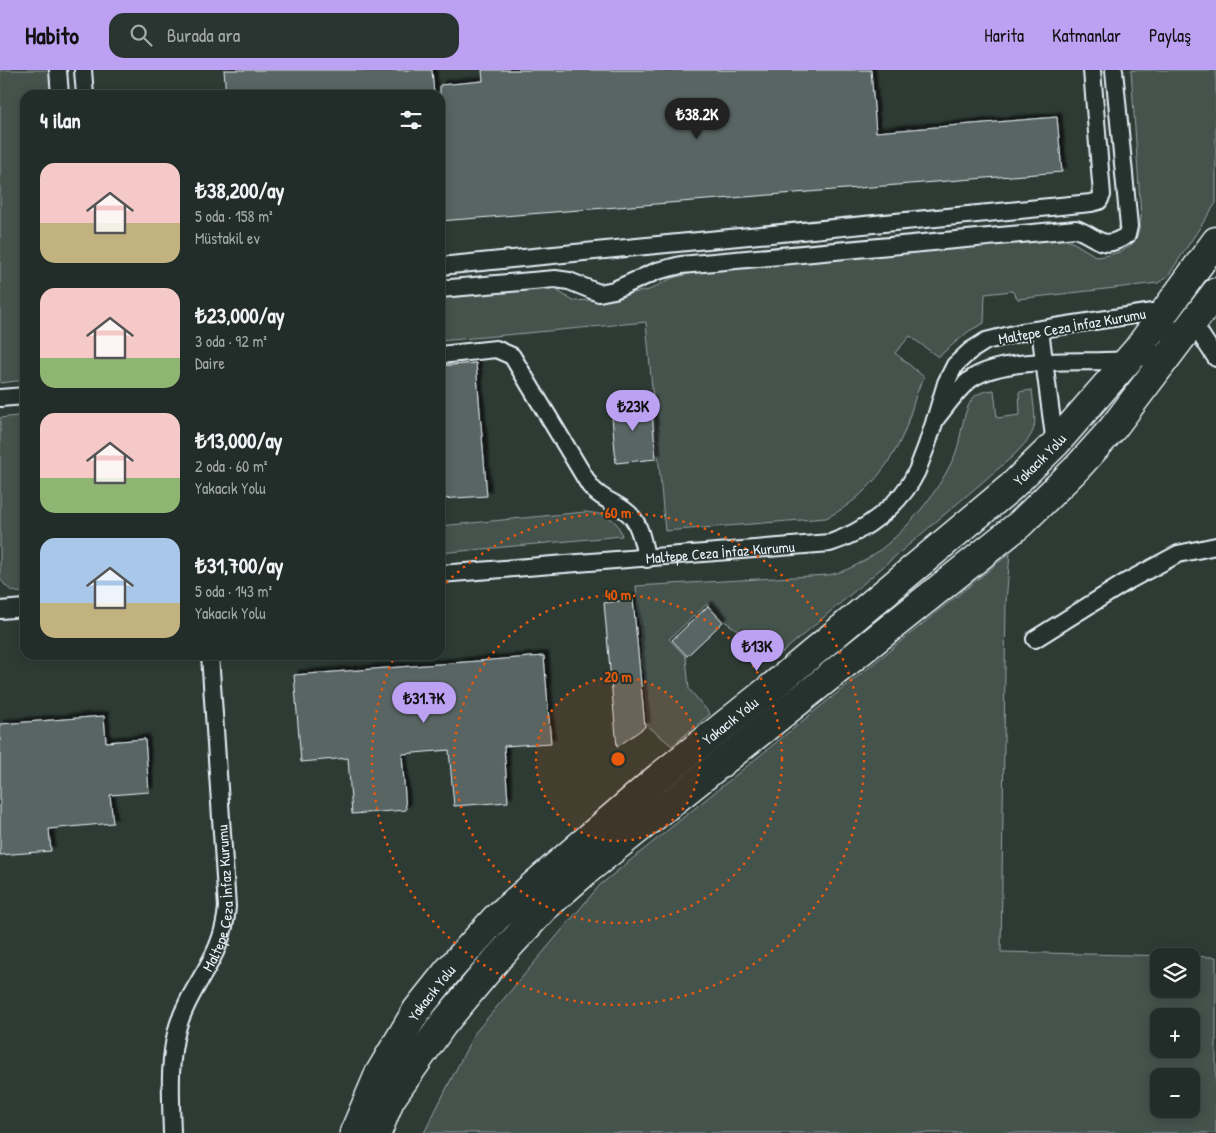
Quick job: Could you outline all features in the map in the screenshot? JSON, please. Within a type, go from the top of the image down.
[{"type":"main road","name":"Yakacık Yolu","points":[[354,1133],[379,1074],[417,1010],[448,971],[496,918],[659,777],[772,687],[1011,487],[1055,444],[1128,360],[1216,241]]},
{"type":"main road","name":"Yakacık Yolu","points":[[377,1133],[390,1100],[443,1024],[498,958],[545,907],[602,859],[1020,524],[1077,468],[1113,428],[1216,292]]},
{"type":"lane","points":[[58,70],[60,90]]},
{"type":"lane","points":[[83,70],[85,90]]},
{"type":"lane","points":[[445,266],[1099,201],[1102,194],[1092,70]]},
{"type":"lane","points":[[445,289],[555,280],[569,281],[598,293],[614,290],[657,271],[681,264],[1076,229],[1100,243],[1109,244],[1127,235],[1129,226],[1114,70]]},
{"type":"lane","points":[[1166,310],[1172,351]]},
{"type":"lane","name":"Maltepe Ceza İnfaz Kurumu","points":[[445,574],[802,547],[830,543],[849,537],[868,525],[901,494],[916,472],[946,383],[955,365],[970,351],[986,342],[1004,336],[1166,310]]},
{"type":"lane","points":[[1193,323],[1216,358]]},
{"type":"lane","points":[[1040,330],[1055,444]]},
{"type":"lane","points":[[445,354],[496,349],[512,356],[590,486],[606,501],[632,516],[636,522],[647,559]]},
{"type":"lane","name":"Maltepe Ceza İnfaz Kurumu","points":[[935,420],[970,380],[982,373],[1006,367],[1044,363],[1128,360],[1172,351]]},
{"type":"lane","points":[[0,398],[20,396]]},
{"type":"lane","points":[[1035,639],[1126,582],[1178,554],[1216,546]]},
{"type":"lane","points":[[0,610],[20,608]]},
{"type":"lane","name":"Maltepe Ceza İnfaz Kurumu","points":[[172,1133],[171,1064],[179,1024],[217,952],[225,927],[227,907],[210,660]]},
{"type":"shaded area","points":[[0,70],[49,70],[51,90],[20,90],[20,381],[0,383]]},
{"type":"shaded area","points":[[1131,70],[1216,70],[1216,203],[1168,276],[1158,283],[1018,299],[1012,291],[985,294],[984,323],[969,331],[938,357],[910,336],[895,353],[924,377],[897,448],[881,472],[861,494],[826,518],[665,531],[646,322],[445,341],[445,297],[546,288],[555,289],[573,301],[592,300],[649,290],[672,278],[702,271],[1060,238],[1074,243],[1097,257],[1115,253],[1129,247],[1137,235],[1141,216]]},
{"type":"shaded area","points":[[994,390],[997,418],[1020,415],[1019,392],[1032,390],[1035,421],[1032,434],[1012,457],[777,657],[724,621],[707,604],[669,639],[686,657],[689,689],[710,714],[672,746],[648,726],[636,586],[828,575],[848,569],[867,559],[886,545],[921,510],[947,471],[956,452],[969,404],[978,394]]},
{"type":"shaded area","points":[[20,416],[20,592],[10,590],[0,578],[0,418]]},
{"type":"shaded area","points":[[585,512],[603,515],[613,520],[620,529],[622,536],[445,553],[445,526]]},
{"type":"shaded area","points":[[1010,553],[1006,602],[1001,952],[1150,955],[1150,998],[1200,998],[1200,956],[1216,957],[1216,1133],[424,1133],[474,1034],[600,885]]},
{"type":"building","points":[[224,70],[432,70],[434,90],[226,90]]},
{"type":"building","points":[[482,70],[871,70],[876,132],[1057,117],[1062,172],[445,221],[445,90],[440,90],[440,85],[483,81]]},
{"type":"building","points":[[476,363],[487,496],[445,499],[445,366]]},
{"type":"building","points":[[651,401],[656,459],[616,463],[611,405]]},
{"type":"building","points":[[633,599],[645,727],[617,747],[604,603]]},
{"type":"building","points":[[708,606],[723,622],[687,656],[672,640]]},
{"type":"building","points":[[544,656],[551,743],[504,746],[508,802],[454,806],[449,750],[402,754],[406,810],[352,814],[348,758],[301,762],[294,675]]},
{"type":"building","points":[[104,716],[106,742],[145,739],[149,792],[110,795],[113,823],[49,829],[51,851],[0,855],[0,724]]}]
